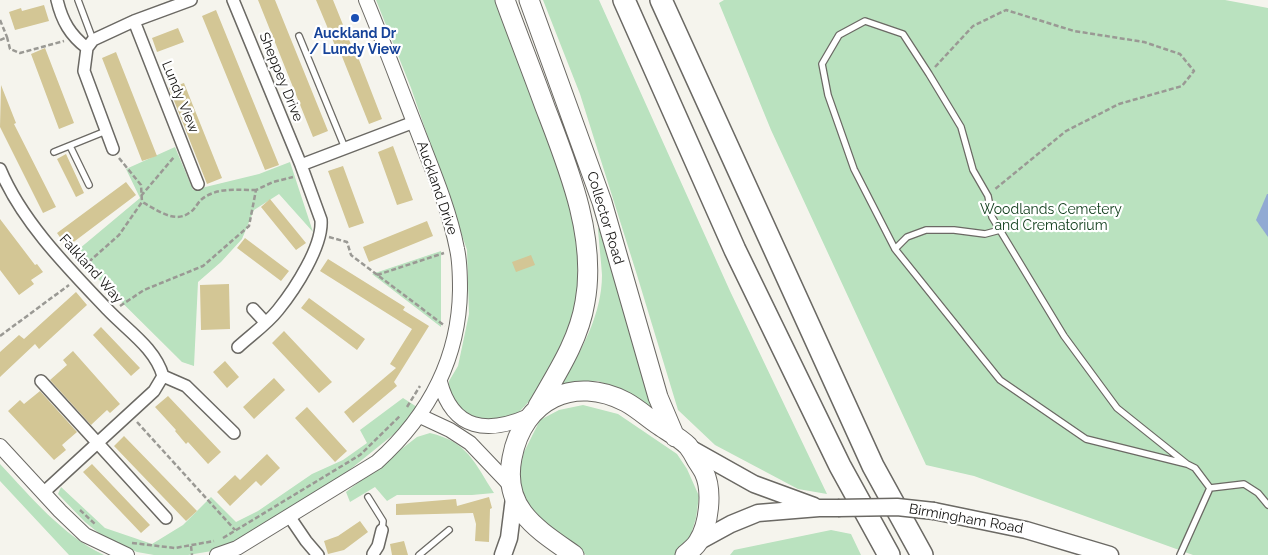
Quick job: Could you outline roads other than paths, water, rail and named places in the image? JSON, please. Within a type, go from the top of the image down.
[{"type":"highway","name":"Collector Road","points":[[505,0],[556,137],[580,210],[587,247],[588,265],[586,302],[578,330],[562,365],[514,448],[512,491]]},
{"type":"highway","name":"Collector Road","points":[[529,0],[602,202],[658,398],[682,442]]},
{"type":"highway","points":[[624,0],[735,250],[840,466],[889,555]]},
{"type":"highway","points":[[661,0],[873,466],[922,555]]},
{"type":"highway","points":[[534,411],[563,393],[582,390],[604,394],[627,402],[682,442],[705,474],[708,493],[706,525],[691,550]]},
{"type":"highway","points":[[512,491],[529,521],[574,555]]},
{"type":"main road","name":"Birmingham Road","points":[[682,442],[754,484],[819,508]]},
{"type":"main road","points":[[503,555],[509,538],[512,491]]},
{"type":"main road","name":"Birmingham Road","points":[[691,550],[731,524],[758,513],[819,508],[897,507],[934,511],[1026,530],[1110,555]]},
{"type":"street","points":[[58,0],[60,14],[74,38],[90,44],[134,21],[191,0]]},
{"type":"street","name":"Sheppey Drive","points":[[233,0],[321,220],[321,235],[315,251],[278,310],[265,322]]},
{"type":"street","name":"Auckland Drive","points":[[217,555],[237,551],[289,516],[377,462],[420,416],[440,382],[454,341],[458,326],[460,276],[457,249],[450,220],[366,0]]},
{"type":"street","name":"Lundy View","points":[[134,21],[198,184]]},
{"type":"street","points":[[90,44],[84,71],[112,149]]},
{"type":"street","points":[[302,170],[345,148],[414,122]]},
{"type":"street","name":"Falkland Way","points":[[1,174],[32,225],[110,312],[156,356],[163,376]]},
{"type":"street","points":[[238,347],[265,322],[253,309]]},
{"type":"street","points":[[43,492],[154,391],[163,376],[186,386],[234,433]]},
{"type":"street","points":[[41,381],[166,518]]},
{"type":"street","points":[[440,382],[443,395],[450,408],[470,424],[481,426],[511,424],[534,411]]},
{"type":"street","points":[[420,416],[450,430],[470,443],[512,491]]},
{"type":"street","points":[[0,446],[85,535],[129,549]]},
{"type":"street","points":[[289,516],[318,555]]},
{"type":"street","points":[[373,555],[378,546],[382,530]]},
{"type":"lane","points":[[78,0],[90,44]]},
{"type":"lane","points":[[1187,464],[1086,439],[1000,380],[895,250],[854,169],[828,94],[822,64],[839,35],[865,21],[903,34],[961,127],[973,170],[988,196],[992,217],[1064,336],[1117,408],[1194,468],[1210,488]]},
{"type":"lane","points":[[299,36],[345,148]]},
{"type":"lane","points":[[54,152],[106,131]]},
{"type":"lane","points":[[70,146],[89,186]]},
{"type":"lane","points":[[895,250],[907,237],[926,230],[954,230],[985,234],[1000,230]]},
{"type":"lane","points":[[1210,488],[1244,484],[1258,493],[1268,505]]},
{"type":"lane","points":[[1180,555],[1210,488]]},
{"type":"lane","points":[[368,497],[383,521],[382,530]]},
{"type":"lane","points":[[419,555],[449,530]]},
{"type":"water","points":[[1268,194],[1268,237],[1256,220]]},
{"type":"place","name":"Auckland Dr / Lundy View","points":[[355,18]]},
{"type":"park label","name":"Woodlands Cemetery and Crematorium","points":[[1051,218]]}]
